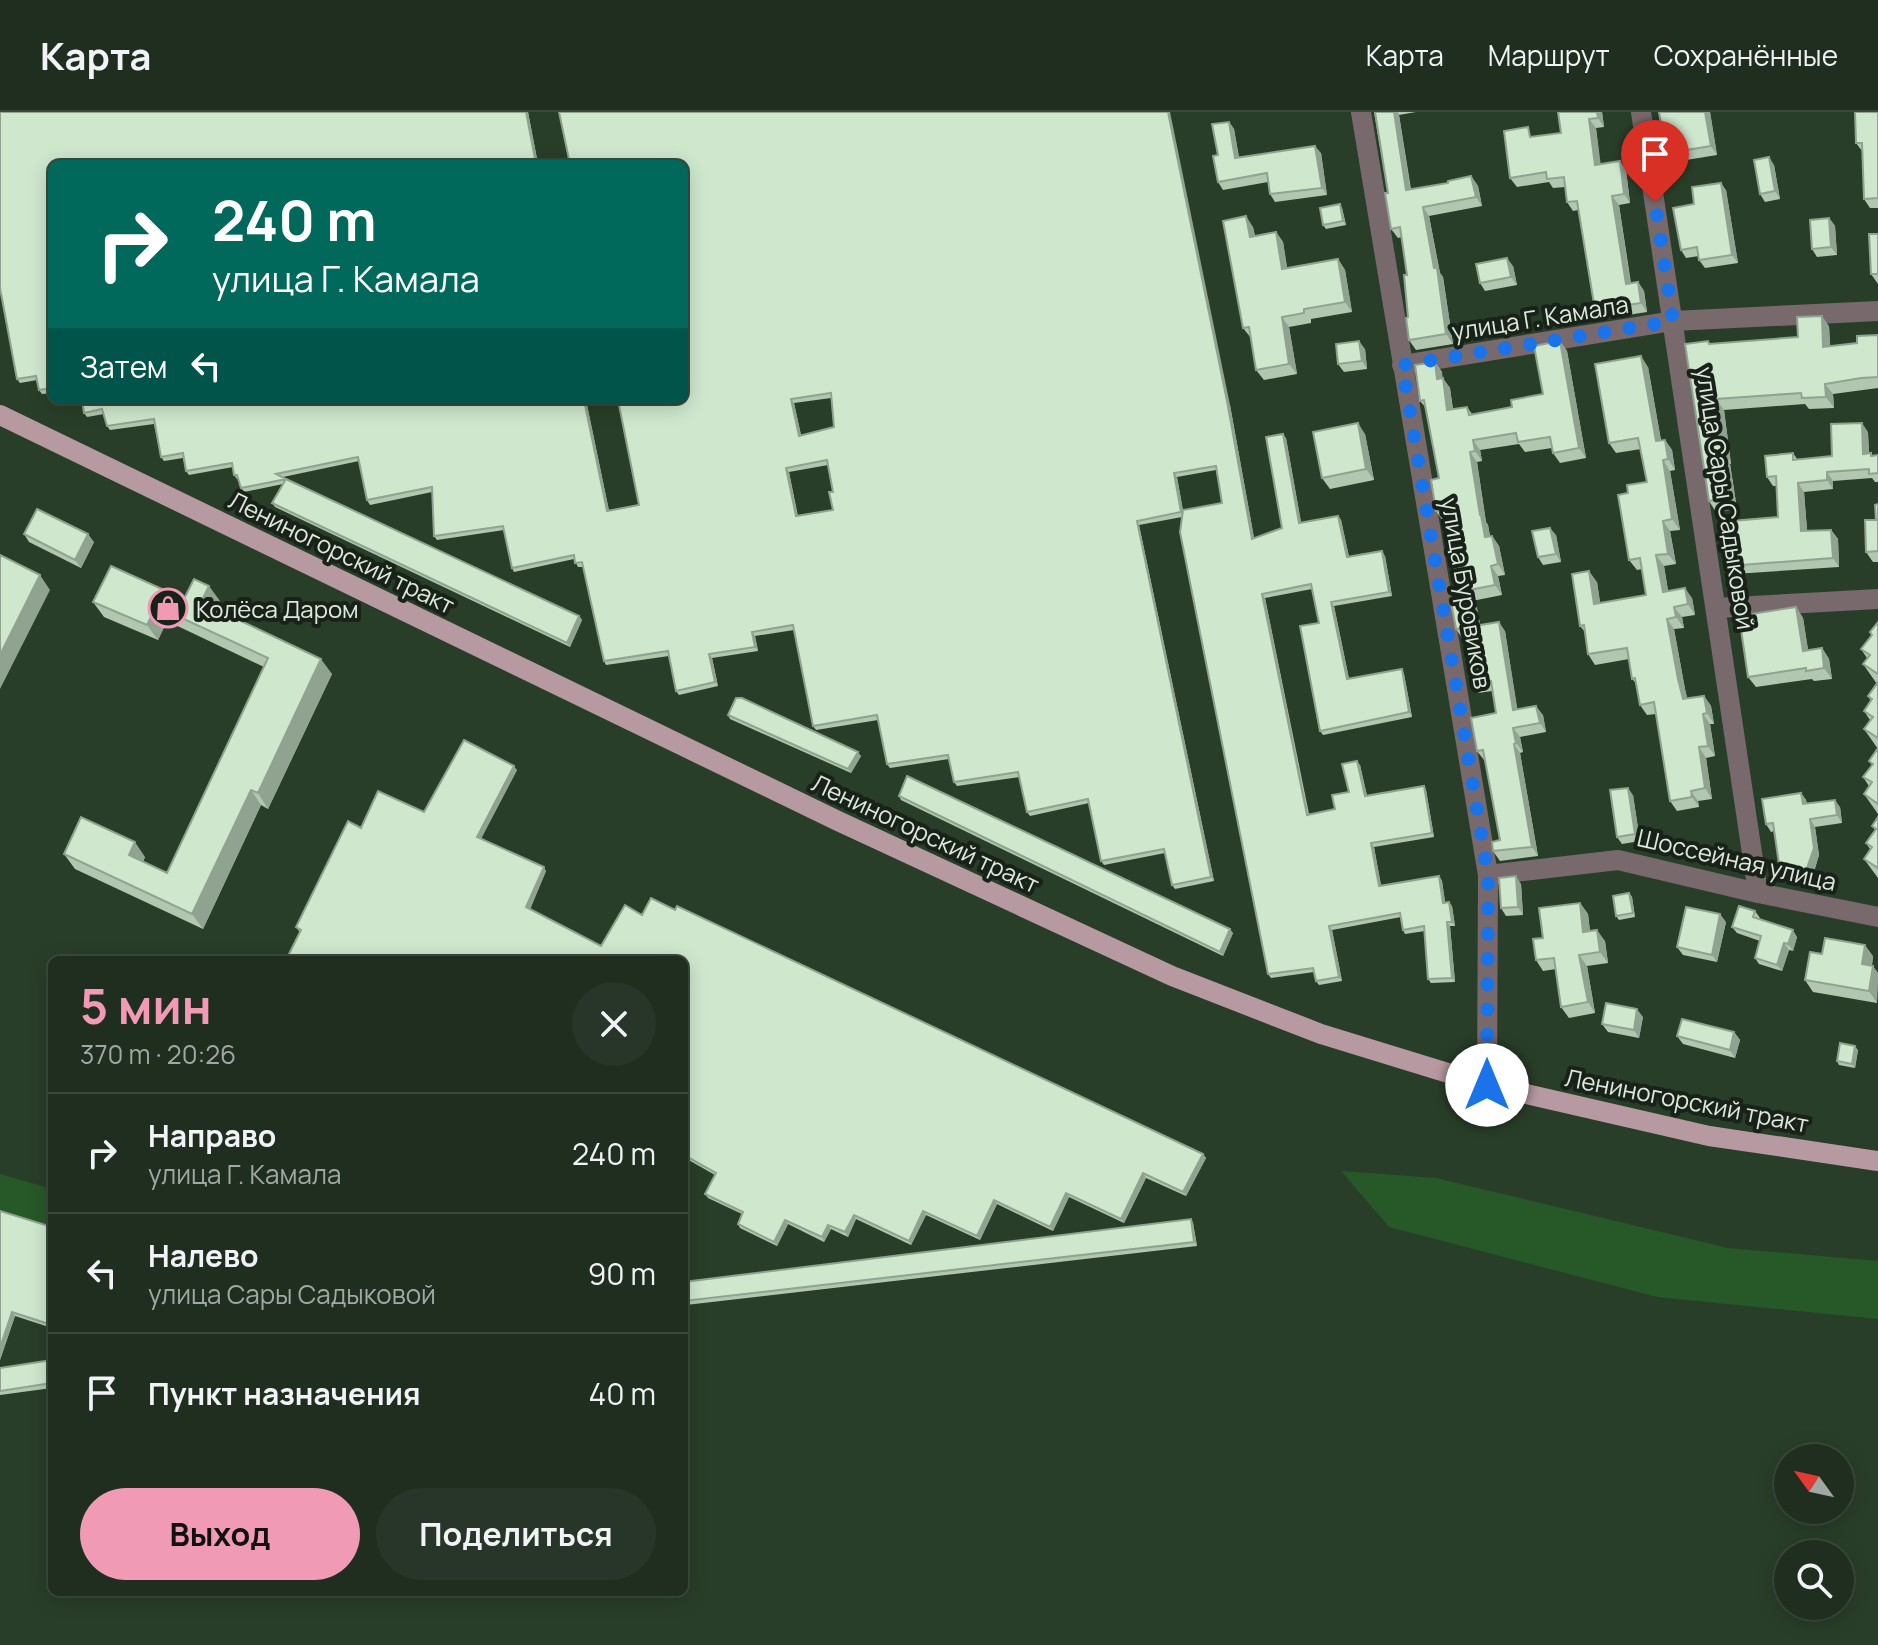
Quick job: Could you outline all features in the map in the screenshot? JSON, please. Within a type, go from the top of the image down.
[{"type":"main road","name":"Лениногорский тракт","points":[[0,415],[838,821],[1172,976],[1321,1034],[1487,1085],[1709,1136],[1878,1161]]},
{"type":"street","name":"улица Буровиков","points":[[1361,112],[1488,875],[1487,1085]]},
{"type":"street","name":"улица Сары Садыковой","points":[[1641,112],[1758,893]]},
{"type":"street","name":"улица Г. Камала","points":[[1402,365],[1673,321],[1878,311]]},
{"type":"street","points":[[1716,608],[1878,599]]},
{"type":"street","name":"Шоссейная улица","points":[[1488,875],[1618,860],[1878,917]]},
{"type":"green space","points":[[1341,1171],[1436,1178],[1728,1248],[1878,1261],[1878,1319],[1657,1297],[1389,1227]]},
{"type":"green space","points":[[0,1174],[48,1188],[48,1226],[0,1211]]},
{"type":"building","points":[[0,112],[526,112],[535,160],[48,160],[48,389],[39,390],[36,376],[17,379],[0,288]]},
{"type":"building","points":[[559,112],[1168,112],[1252,539],[1282,528],[1266,437],[1283,434],[1299,523],[1338,516],[1347,557],[1382,551],[1389,592],[1331,602],[1347,679],[1402,669],[1409,712],[1320,731],[1300,626],[1319,623],[1311,584],[1262,594],[1307,815],[1335,809],[1332,795],[1349,792],[1342,764],[1357,761],[1365,796],[1424,786],[1432,833],[1371,843],[1379,886],[1439,876],[1443,903],[1449,902],[1452,922],[1447,922],[1452,978],[1428,979],[1424,926],[1403,930],[1400,913],[1329,926],[1339,977],[1316,981],[1313,968],[1268,974],[1180,532],[1183,510],[1222,503],[1216,466],[1174,473],[1181,512],[1137,521],[1211,877],[1172,885],[1164,849],[1101,861],[1088,799],[1027,812],[1018,772],[954,782],[948,755],[887,764],[877,715],[813,726],[793,625],[752,632],[755,647],[709,654],[715,682],[676,691],[668,651],[604,661],[582,562],[575,563],[574,555],[512,568],[503,526],[434,536],[432,487],[367,500],[358,457],[276,474],[286,479],[241,488],[232,463],[186,471],[183,453],[161,457],[154,419],[107,426],[102,409],[84,413],[83,404],[585,404],[607,511],[639,505],[619,404],[688,404],[688,160],[569,160]],"holes":[[[831,393],[834,427],[799,436],[791,399]],[[827,460],[833,492],[829,492],[833,510],[796,516],[786,468]]]},
{"type":"building","points":[[1375,112],[1394,112],[1406,190],[1471,176],[1476,197],[1423,207],[1434,268],[1437,268],[1446,334],[1409,340],[1404,275],[1407,275],[1400,227],[1391,229]]},
{"type":"building","points":[[1558,112],[1597,112],[1598,118],[1589,119],[1595,165],[1620,161],[1624,194],[1612,196],[1626,284],[1638,282],[1641,303],[1595,310],[1577,201],[1567,202],[1564,177],[1547,179],[1546,172],[1510,178],[1504,131],[1528,127],[1530,137],[1561,133]]},
{"type":"building","points":[[1659,112],[1705,112],[1711,146],[1674,152],[1671,134],[1663,136]]},
{"type":"building","points":[[1855,112],[1878,112],[1878,198],[1864,199],[1862,143],[1856,143]]},
{"type":"building","points":[[1229,122],[1235,158],[1315,146],[1322,188],[1270,194],[1267,173],[1218,182],[1213,156],[1218,155],[1212,124]]},
{"type":"building","points":[[1769,157],[1775,191],[1760,194],[1754,160]]},
{"type":"building","points":[[1721,183],[1732,255],[1699,260],[1697,247],[1681,250],[1673,208],[1694,204],[1692,187]]},
{"type":"building","points":[[1340,204],[1343,221],[1323,225],[1320,208]]},
{"type":"building","points":[[1246,216],[1250,237],[1276,232],[1282,269],[1338,259],[1345,302],[1304,309],[1304,313],[1282,317],[1289,364],[1256,370],[1249,327],[1243,328],[1223,221]]},
{"type":"building","points":[[1829,218],[1831,247],[1812,249],[1810,220]]},
{"type":"building","points":[[1869,234],[1878,234],[1878,274],[1871,274]]},
{"type":"building","points":[[1507,258],[1511,277],[1480,283],[1476,264]]},
{"type":"building","points":[[1822,316],[1823,347],[1857,343],[1857,336],[1878,335],[1878,377],[1825,384],[1826,397],[1802,398],[1801,393],[1716,399],[1729,498],[1709,501],[1685,344],[1798,337],[1797,317]]},
{"type":"building","points":[[1359,341],[1362,361],[1338,364],[1336,344]]},
{"type":"building","points":[[1560,341],[1579,448],[1553,453],[1550,437],[1518,442],[1516,433],[1473,440],[1475,451],[1470,452],[1480,515],[1485,537],[1492,536],[1498,564],[1491,566],[1495,585],[1459,592],[1444,510],[1436,511],[1431,480],[1439,478],[1424,400],[1420,401],[1415,365],[1435,362],[1437,379],[1443,378],[1447,410],[1467,407],[1469,415],[1512,407],[1511,400],[1543,394],[1534,346]]},
{"type":"building","points":[[1641,356],[1656,441],[1665,440],[1668,459],[1663,460],[1672,519],[1663,521],[1668,554],[1656,555],[1663,592],[1685,588],[1688,604],[1674,607],[1676,617],[1667,619],[1678,679],[1683,699],[1704,696],[1707,713],[1703,714],[1708,746],[1699,747],[1705,788],[1691,791],[1692,797],[1670,801],[1654,702],[1640,705],[1627,648],[1588,654],[1572,574],[1589,571],[1594,604],[1646,595],[1640,558],[1629,560],[1618,495],[1628,493],[1627,485],[1647,482],[1638,438],[1609,443],[1595,364]]},
{"type":"building","points":[[1358,423],[1366,469],[1322,478],[1313,432]]},
{"type":"building","points":[[1862,423],[1863,454],[1878,455],[1878,473],[1869,474],[1869,469],[1827,472],[1827,480],[1798,483],[1801,531],[1831,530],[1833,558],[1728,566],[1726,538],[1733,537],[1732,521],[1778,517],[1776,476],[1767,477],[1765,456],[1793,453],[1793,460],[1832,456],[1831,424]]},
{"type":"building","points":[[286,479],[579,616],[567,643],[272,503]]},
{"type":"building","points":[[1878,504],[1878,551],[1866,552],[1865,520],[1876,520],[1875,505]]},
{"type":"building","points":[[37,509],[88,534],[75,560],[24,534]]},
{"type":"building","points":[[1550,528],[1556,554],[1538,557],[1532,531]]},
{"type":"building","points":[[0,555],[40,575],[0,655]]},
{"type":"building","points":[[111,566],[184,599],[194,579],[209,586],[201,602],[321,659],[258,793],[251,790],[192,914],[64,854],[81,817],[135,842],[129,855],[167,873],[268,658],[156,606],[147,625],[93,602]]},
{"type":"building","points":[[1470,599],[1474,626],[1499,622],[1513,710],[1536,706],[1540,723],[1513,728],[1532,847],[1493,851],[1492,842],[1500,840],[1483,750],[1477,751],[1471,718],[1496,713],[1491,681],[1472,684],[1463,628],[1456,629],[1451,602]]},
{"type":"building","points":[[1796,607],[1803,651],[1822,648],[1824,668],[1748,677],[1739,616]]},
{"type":"building","points":[[1878,622],[1878,674],[1863,664],[1870,655],[1861,649]]},
{"type":"building","points":[[1878,682],[1878,738],[1864,729],[1873,717],[1864,711],[1872,699],[1868,696]]},
{"type":"building","points":[[736,698],[742,698],[858,752],[848,769],[728,715]]},
{"type":"building","points":[[464,740],[514,766],[477,837],[544,867],[526,907],[601,946],[625,905],[642,915],[651,898],[675,910],[677,906],[1203,1154],[1183,1192],[1143,1173],[1121,1219],[1066,1193],[1050,1227],[994,1200],[977,1236],[923,1211],[909,1241],[854,1215],[845,1232],[828,1225],[822,1237],[785,1220],[774,1242],[738,1224],[743,1212],[705,1194],[716,1173],[688,1157],[688,956],[288,956],[301,930],[296,927],[348,821],[361,828],[378,791],[424,812]]},
{"type":"building","points":[[1878,748],[1878,804],[1864,794],[1872,782],[1863,777],[1873,764],[1869,761]]},
{"type":"building","points":[[907,776],[1230,929],[1220,952],[899,796]]},
{"type":"building","points":[[1628,788],[1635,834],[1617,837],[1610,790]]},
{"type":"building","points":[[1801,793],[1803,804],[1835,800],[1837,815],[1810,819],[1814,848],[1807,868],[1789,871],[1787,863],[1779,864],[1773,823],[1766,824],[1762,799]]},
{"type":"building","points":[[1878,817],[1878,868],[1864,859],[1872,847],[1866,843],[1876,829],[1872,826]]},
{"type":"building","points":[[1516,876],[1518,907],[1501,908],[1499,878]]},
{"type":"building","points":[[1629,893],[1633,913],[1616,916],[1613,896]]},
{"type":"building","points":[[1580,903],[1583,932],[1597,930],[1600,952],[1579,955],[1588,1002],[1561,1007],[1554,958],[1536,960],[1533,939],[1543,938],[1539,908]]},
{"type":"building","points":[[1739,906],[1755,911],[1753,917],[1793,930],[1788,944],[1784,943],[1777,965],[1755,958],[1761,936],[1732,927]]},
{"type":"building","points":[[1686,907],[1720,914],[1712,955],[1677,947]]},
{"type":"building","points":[[1825,938],[1865,945],[1862,964],[1873,966],[1869,991],[1805,980],[1810,952],[1822,954]]},
{"type":"building","points":[[1606,1003],[1637,1009],[1634,1030],[1602,1024]]},
{"type":"building","points":[[1682,1019],[1734,1032],[1730,1050],[1677,1036]]},
{"type":"building","points":[[1840,1043],[1855,1046],[1852,1064],[1837,1061]]},
{"type":"building","points":[[0,1211],[48,1226],[48,1324],[12,1312],[0,1348]]},
{"type":"building","points":[[1191,1219],[1194,1242],[688,1301],[688,1282]]},
{"type":"building","points":[[48,1361],[48,1384],[0,1391],[0,1368]]},
{"type":"place","name":"Колёса Даром","points":[[168,608]]},
{"type":"route","points":[[1487,1085],[1488,875],[1402,365],[1673,321],[1655,202]]}]
